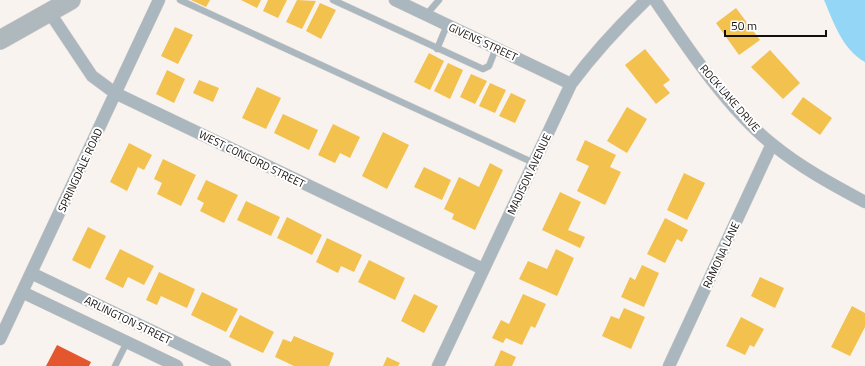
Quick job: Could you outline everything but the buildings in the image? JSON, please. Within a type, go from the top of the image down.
[{"type":"main road","points":[[0,40],[71,0]]},
{"type":"street","name":"SPRINGDALE ROAD","points":[[0,340],[159,0]]},
{"type":"street","name":"GIVENS STREET","points":[[395,0],[572,84]]},
{"type":"street","name":"MADISON AVENUE","points":[[438,366],[572,84],[588,62],[614,32],[646,0]]},
{"type":"street","name":"ROCK LAKE DRIVE","points":[[655,0],[688,48],[738,111],[772,144],[832,185],[865,202]]},
{"type":"street","name":"WEST CONCORD STREET","points":[[50,13],[92,76],[115,93],[483,269]]},
{"type":"street","name":"RAMONA LANE","points":[[669,366],[772,144]]},
{"type":"street","name":"ARLINGTON STREET","points":[[31,273],[225,366]]},
{"type":"street","name":"ARLINGTON STREET","points":[[22,292],[177,366]]},
{"type":"lane","points":[[180,0],[534,163]]},
{"type":"lane","points":[[333,0],[346,3],[437,49],[483,69],[489,66],[496,48]]},
{"type":"lane","points":[[426,15],[439,0]]},
{"type":"lane","points":[[437,49],[447,25]]},
{"type":"lane","points":[[115,366],[127,342]]},
{"type":"water","points":[[824,0],[865,0],[865,62],[857,57],[845,43],[835,26]]}]
